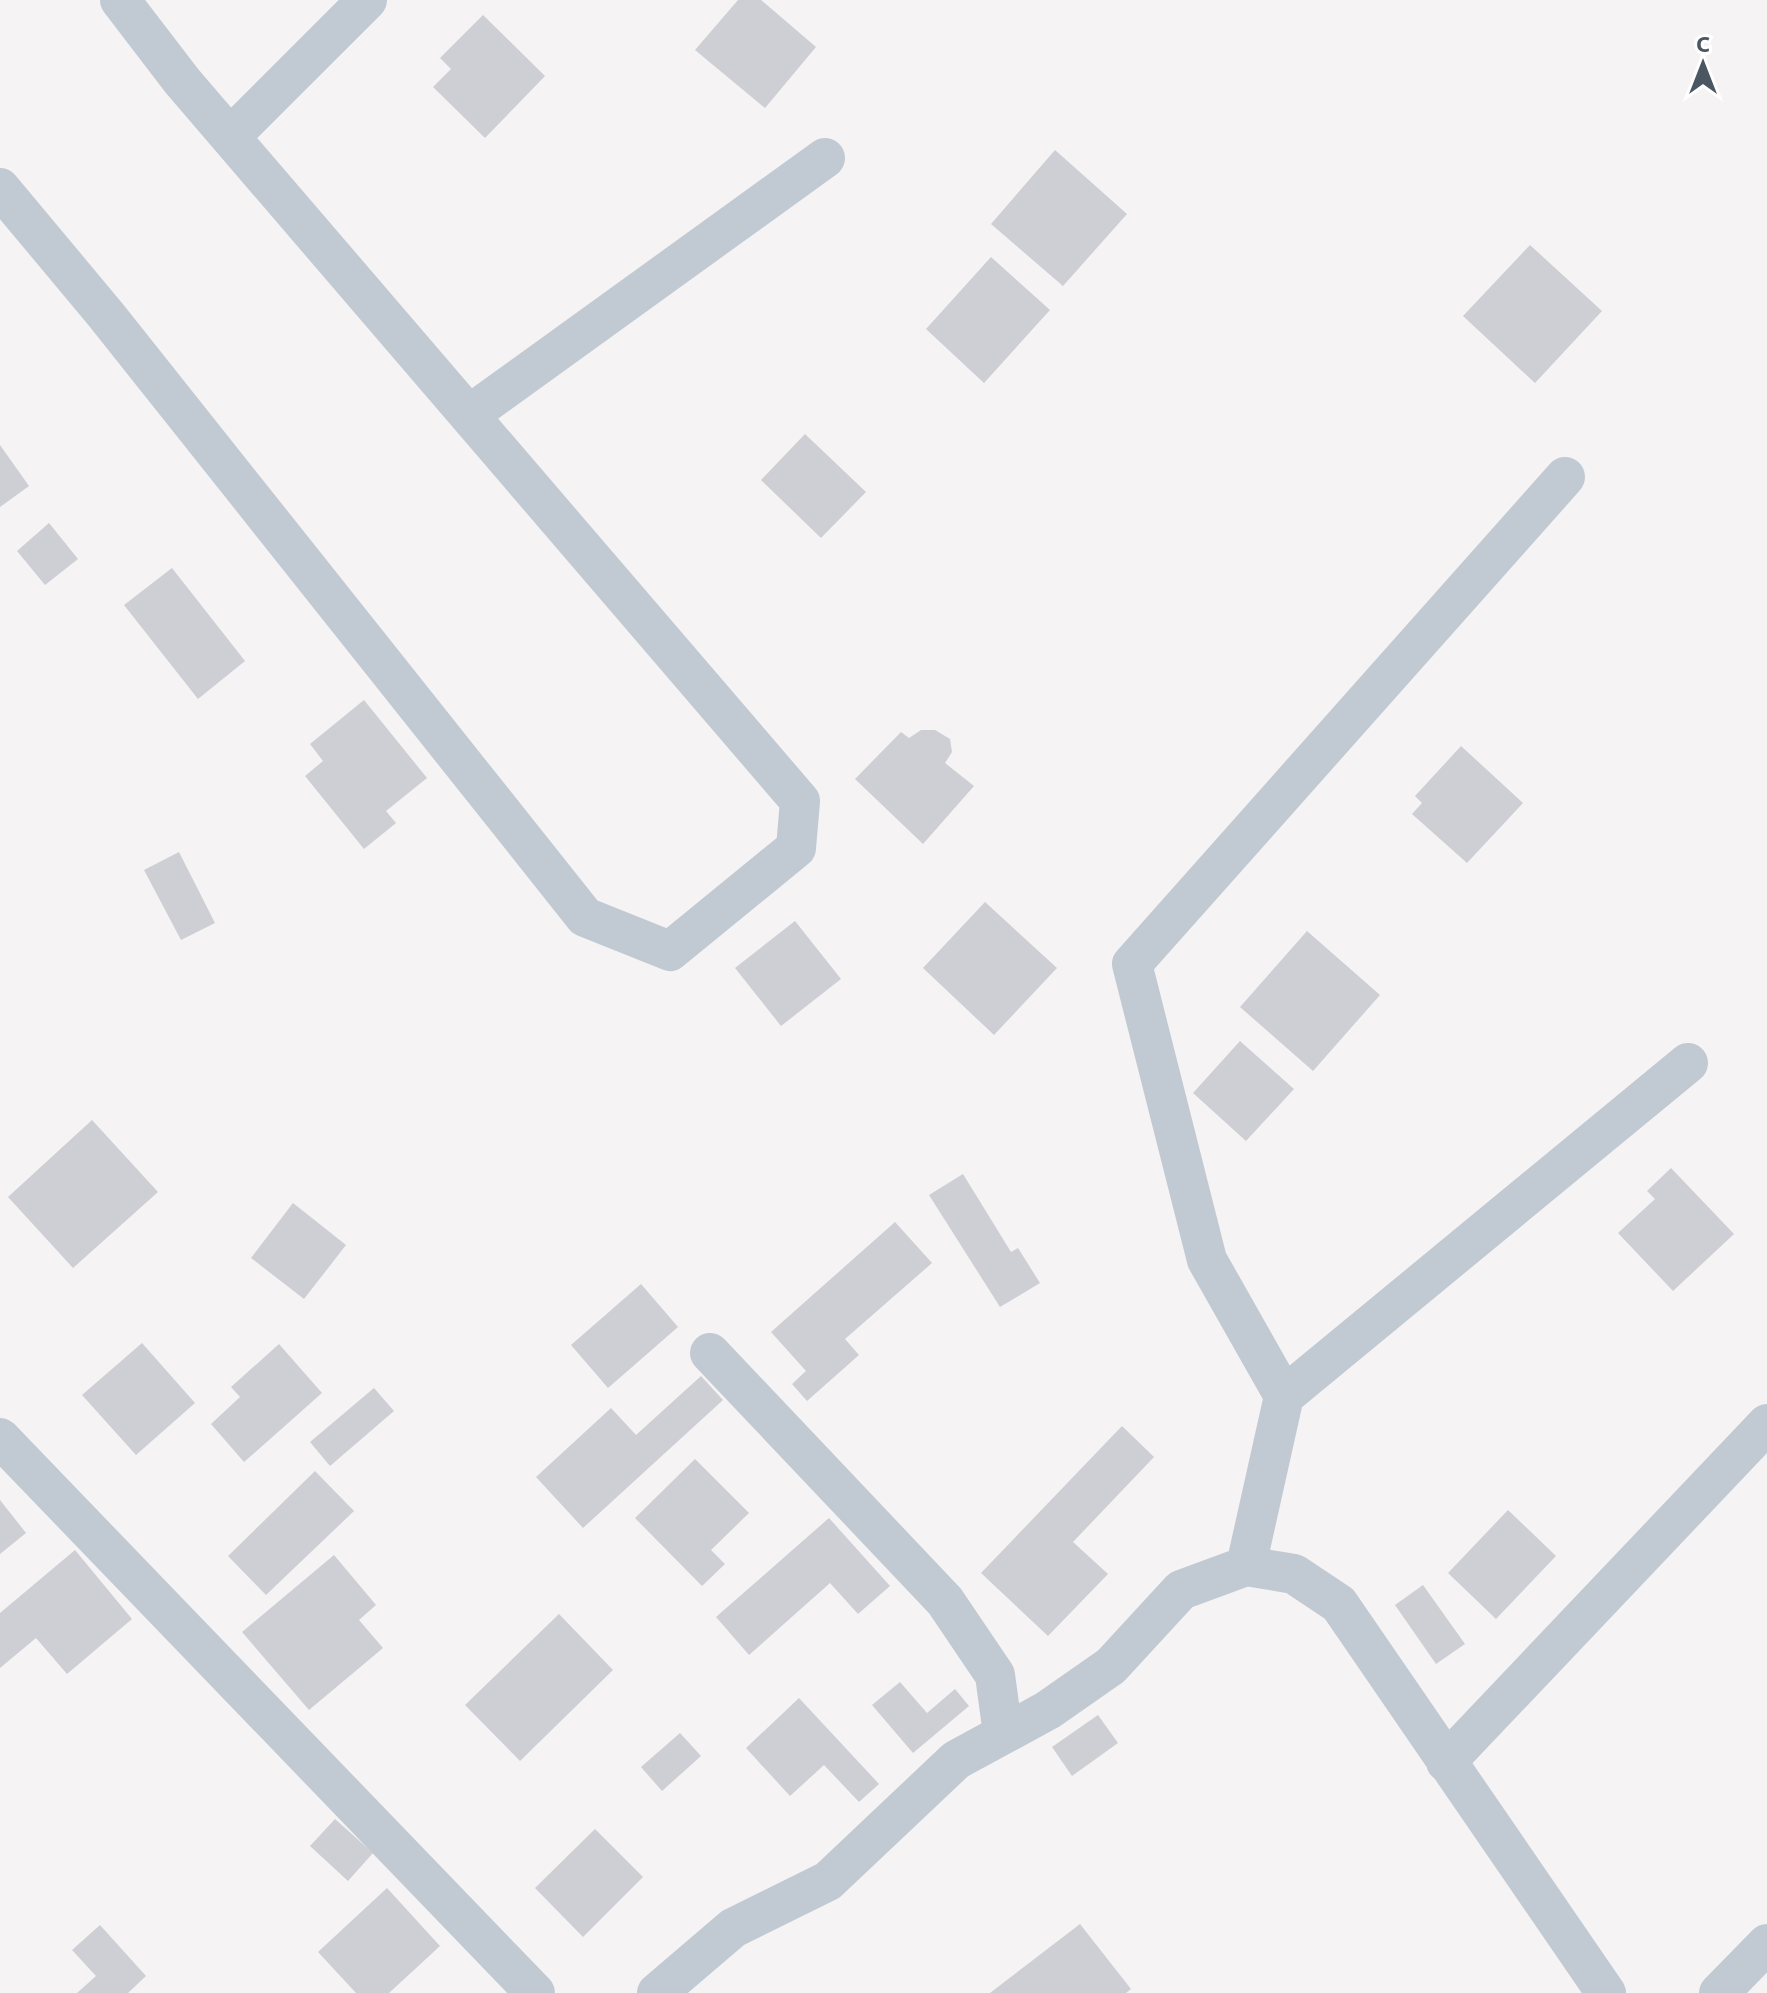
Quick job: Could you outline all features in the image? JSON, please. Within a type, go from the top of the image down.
[{"type":"street","points":[[0,188],[106,315],[585,917],[670,951],[796,848],[800,801],[182,81],[120,0]]},
{"type":"street","points":[[230,137],[367,0]]},
{"type":"street","points":[[469,415],[825,158]]},
{"type":"street","points":[[1284,1396],[1207,1260],[1132,964],[1565,477]]},
{"type":"street","points":[[1246,1566],[1284,1396],[1688,1063]]},
{"type":"street","points":[[710,1353],[945,1601],[995,1675],[1003,1734]]},
{"type":"street","points":[[1446,1762],[1767,1424]]},
{"type":"street","points":[[0,1438],[535,1993]]},
{"type":"street","points":[[657,1993],[733,1928],[828,1881],[956,1760],[1048,1710],[1111,1666],[1181,1590],[1246,1566],[1294,1574],[1339,1604],[1606,1993]]},
{"type":"street","points":[[1719,1993],[1767,1944]]},
{"type":"building","points":[[738,0],[761,0],[816,47],[765,108],[695,50]]},
{"type":"building","points":[[483,15],[545,76],[485,138],[433,87],[451,69],[440,58]]},
{"type":"building","points":[[1055,150],[1127,214],[1063,286],[991,224]]},
{"type":"building","points":[[1530,245],[1602,311],[1535,383],[1463,316]]},
{"type":"building","points":[[991,257],[1050,310],[984,383],[926,329]]},
{"type":"building","points":[[805,434],[866,492],[821,538],[761,480]]},
{"type":"building","points":[[0,445],[29,486],[0,507]]},
{"type":"building","points":[[49,523],[78,559],[45,585],[17,551]]},
{"type":"building","points":[[172,568],[245,661],[198,699],[124,605]]},
{"type":"building","points":[[364,700],[427,778],[386,811],[396,823],[364,849],[305,776],[323,761],[310,744]]},
{"type":"building","points":[[921,730],[935,730],[950,739],[952,752],[945,763],[974,786],[923,844],[855,779],[901,732],[909,738]]},
{"type":"building","points":[[1461,746],[1523,803],[1467,863],[1412,814],[1422,803],[1415,796]]},
{"type":"building","points":[[179,852],[215,923],[181,940],[144,870]]},
{"type":"building","points":[[985,902],[1057,968],[994,1035],[923,968]]},
{"type":"building","points":[[795,921],[841,979],[781,1026],[735,968]]},
{"type":"building","points":[[1307,931],[1380,995],[1313,1071],[1240,1007]]},
{"type":"building","points":[[1240,1041],[1294,1089],[1246,1141],[1193,1093]]},
{"type":"building","points":[[92,1120],[158,1192],[73,1268],[8,1197]]},
{"type":"building","points":[[1671,1168],[1734,1234],[1673,1291],[1618,1233],[1655,1199],[1647,1191]]},
{"type":"building","points":[[963,1174],[1011,1252],[1018,1248],[1040,1283],[1000,1307],[929,1195]]},
{"type":"building","points":[[293,1203],[346,1245],[304,1299],[251,1258]]},
{"type":"building","points":[[895,1222],[932,1263],[845,1339],[859,1355],[807,1401],[792,1384],[806,1371],[771,1332]]},
{"type":"building","points":[[641,1284],[678,1327],[608,1388],[571,1345]]},
{"type":"building","points":[[142,1343],[195,1403],[136,1455],[82,1395]]},
{"type":"building","points":[[279,1344],[322,1393],[244,1462],[211,1424],[240,1397],[231,1387]]},
{"type":"building","points":[[701,1376],[723,1400],[583,1528],[536,1477],[611,1408],[636,1435]]},
{"type":"building","points":[[374,1388],[394,1411],[330,1466],[310,1442]]},
{"type":"building","points":[[1122,1426],[1154,1457],[1073,1542],[1108,1574],[1048,1636],[981,1573]]},
{"type":"building","points":[[695,1459],[749,1513],[711,1550],[725,1564],[702,1586],[635,1518]]},
{"type":"building","points":[[315,1471],[354,1511],[266,1595],[228,1556]]},
{"type":"building","points":[[0,1500],[26,1533],[0,1554]]},
{"type":"building","points":[[1508,1510],[1556,1556],[1496,1619],[1448,1573]]},
{"type":"building","points":[[829,1518],[890,1586],[858,1614],[830,1583],[749,1655],[716,1617]]},
{"type":"building","points":[[75,1550],[132,1619],[67,1674],[36,1638],[0,1668],[0,1613]]},
{"type":"building","points":[[334,1555],[376,1605],[359,1620],[383,1648],[309,1710],[242,1632]]},
{"type":"building","points":[[1423,1585],[1465,1644],[1436,1664],[1395,1605]]},
{"type":"building","points":[[559,1614],[613,1670],[520,1761],[465,1705]]},
{"type":"building","points":[[900,1682],[927,1713],[955,1689],[969,1706],[913,1753],[872,1705]]},
{"type":"building","points":[[799,1698],[879,1784],[859,1802],[824,1765],[790,1796],[746,1748]]},
{"type":"building","points":[[1098,1715],[1118,1743],[1072,1776],[1052,1747]]},
{"type":"building","points":[[680,1733],[701,1756],[662,1791],[641,1767]]},
{"type":"building","points":[[335,1819],[373,1853],[348,1881],[310,1846]]},
{"type":"building","points":[[595,1829],[643,1877],[583,1937],[535,1888]]},
{"type":"building","points":[[387,1888],[440,1946],[389,1993],[356,1993],[318,1952]]},
{"type":"building","points":[[1080,1924],[1131,1989],[1126,1993],[990,1993]]},
{"type":"building","points":[[100,1925],[146,1976],[128,1993],[77,1993],[96,1976],[72,1950]]}]
